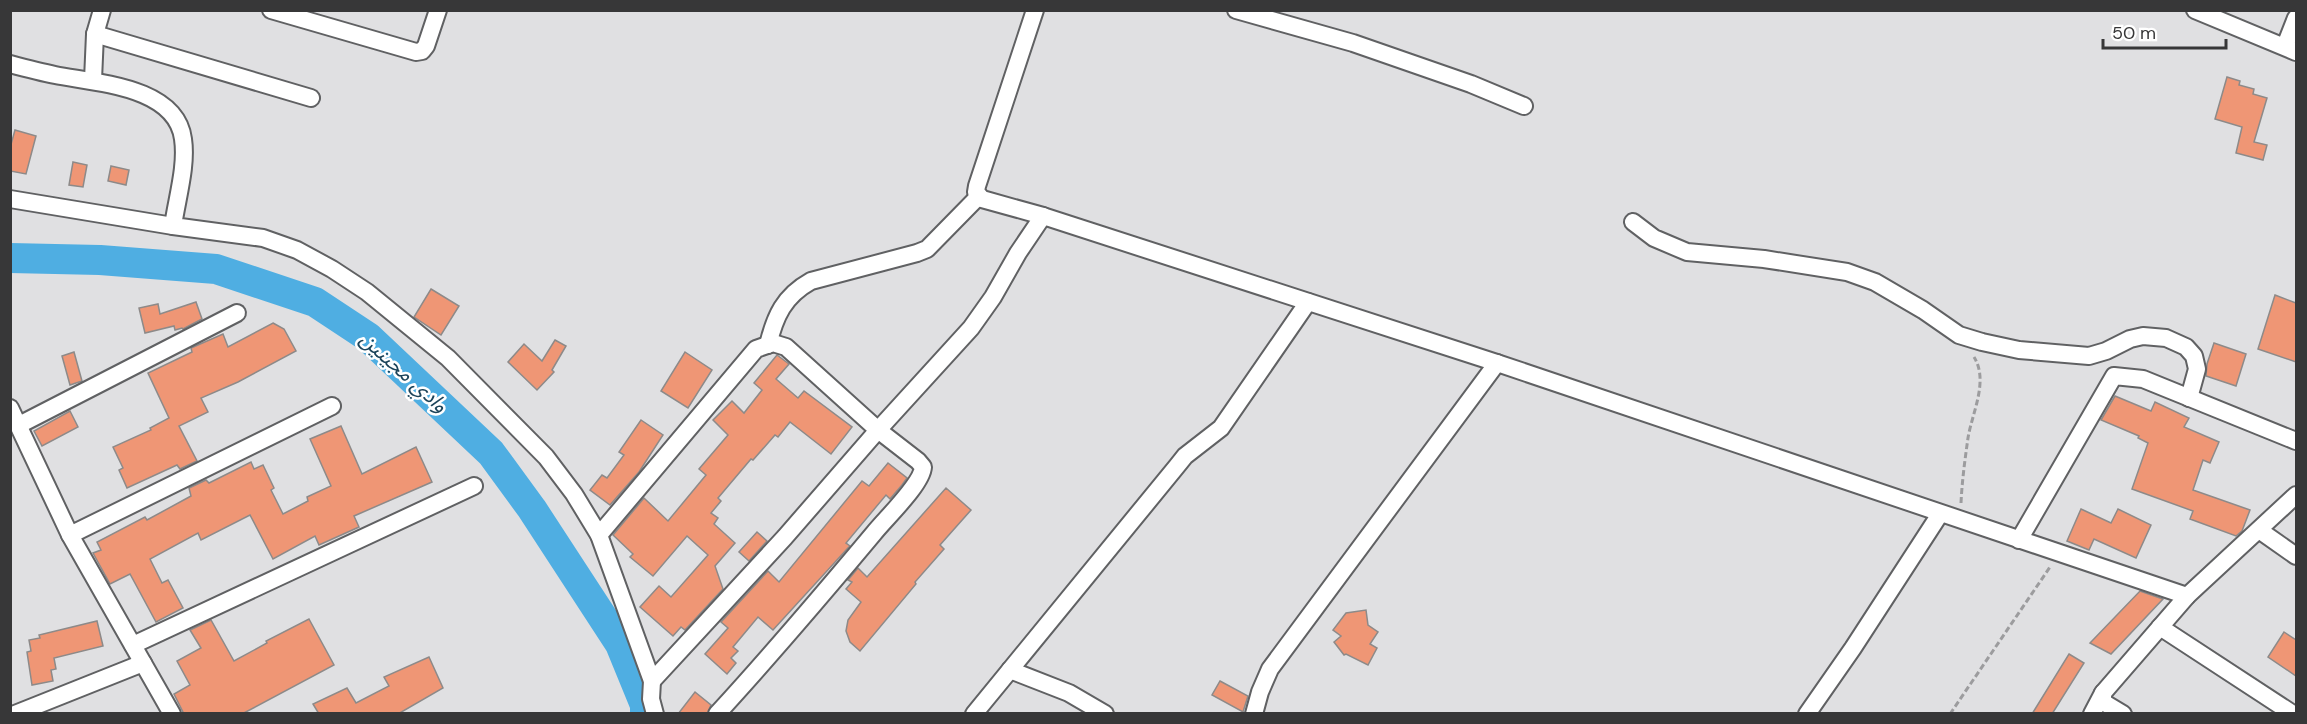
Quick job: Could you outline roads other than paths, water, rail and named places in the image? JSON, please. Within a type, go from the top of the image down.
[{"type":"street","points":[[93,80],[95,34],[102,10]]},
{"type":"street","points":[[271,10],[416,52],[422,51],[426,46],[438,10]]},
{"type":"street","points":[[1035,10],[977,186],[976,192],[979,196],[1497,363],[2187,596]]},
{"type":"street","points":[[1236,10],[1353,43],[1492,92],[1524,106]]},
{"type":"street","points":[[2195,10],[2291,49],[2296,18]]},
{"type":"street","points":[[95,34],[311,98]]},
{"type":"street","points":[[10,64],[132,90],[165,107],[176,120],[183,137],[184,154],[173,226]]},
{"type":"street","points":[[768,345],[779,309],[801,287],[811,281],[927,249],[979,196]]},
{"type":"street","points":[[10,199],[262,238],[297,250],[367,292],[448,358],[546,457],[574,494],[599,536],[652,681],[651,699],[655,714]]},
{"type":"street","points":[[652,681],[785,537],[971,328],[1043,216]]},
{"type":"street","points":[[1633,222],[1654,238],[1687,252],[1764,259],[1847,272],[1875,282],[1923,310],[1959,335],[1982,342],[2019,350],[2090,356],[2137,337],[2166,338],[2186,346],[2194,356],[2197,369],[2188,398]]},
{"type":"street","points":[[974,714],[1176,466],[1185,456],[1221,429],[1308,302]]},
{"type":"street","points":[[19,425],[237,313]]},
{"type":"street","points":[[599,536],[756,350],[774,343],[786,346],[878,430],[923,467],[923,473],[808,611],[717,714]]},
{"type":"street","points":[[1254,714],[1270,669],[1497,363]]},
{"type":"street","points":[[2019,540],[2114,376],[2143,379],[2296,441]]},
{"type":"street","points":[[70,535],[332,406]]},
{"type":"street","points":[[10,408],[70,535],[172,714]]},
{"type":"street","points":[[133,645],[474,486]]},
{"type":"street","points":[[2092,714],[2103,693],[2187,596],[2296,495]]},
{"type":"street","points":[[1807,714],[1940,514]]},
{"type":"street","points":[[2259,530],[2296,556]]},
{"type":"street","points":[[2160,627],[2293,714]]},
{"type":"street","points":[[15,714],[143,663]]},
{"type":"street","points":[[1010,670],[1069,693],[1105,714]]},
{"type":"street","points":[[2103,693],[2103,702],[2122,714]]},
{"type":"waterway","name":"وادي مجينين","points":[[10,258],[100,260],[216,269],[315,302],[368,337],[491,453],[532,509],[620,644],[645,705],[645,714]]}]
